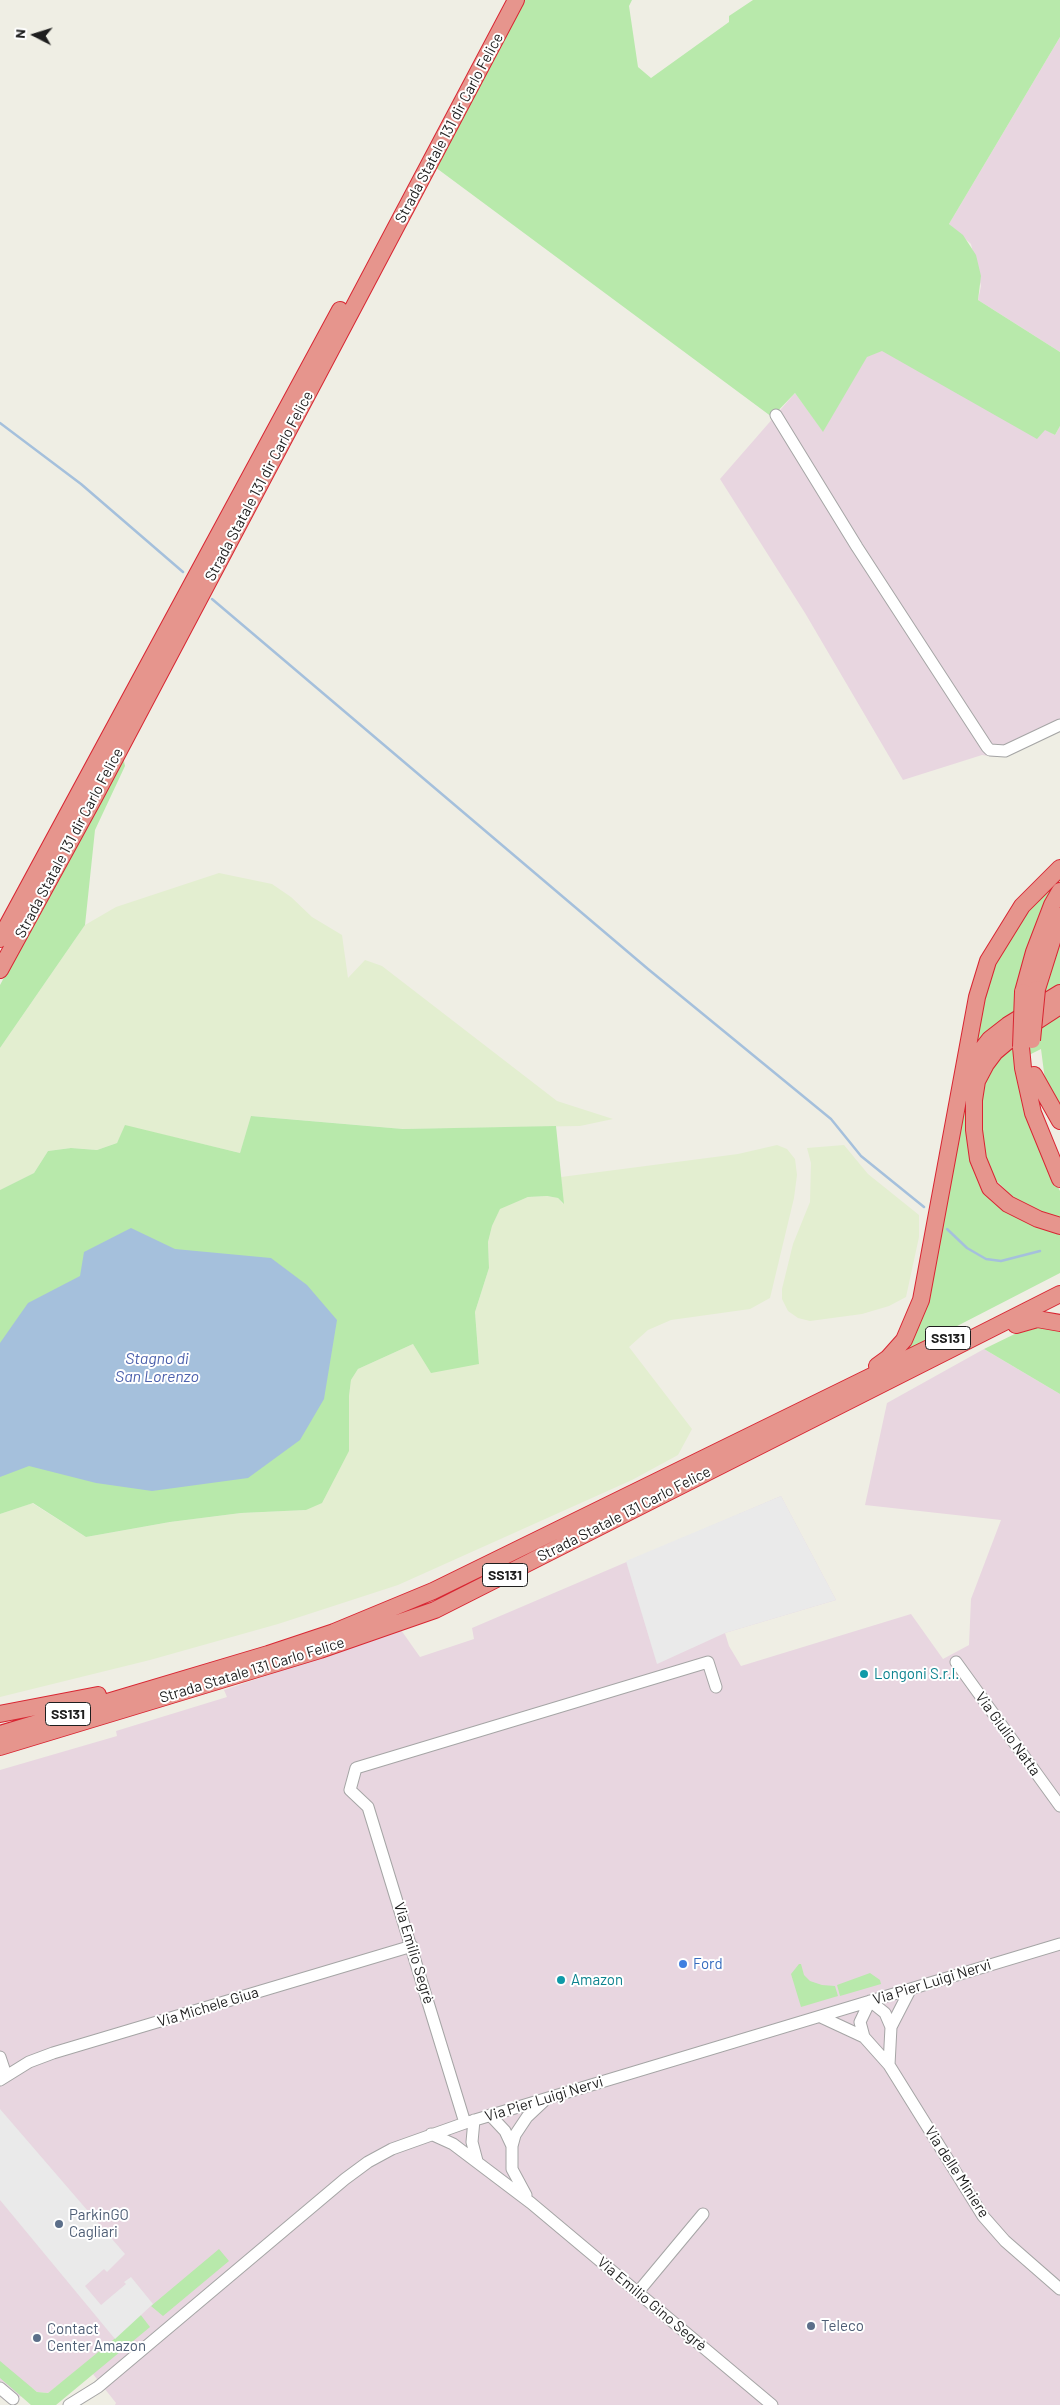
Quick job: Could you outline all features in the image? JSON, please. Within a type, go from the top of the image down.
[{"type":"highway","name":"Strada Statale 131 dir Carlo Felice","points":[[0,939],[507,0]]},
{"type":"highway","name":"Strada Statale 131 dir Carlo Felice","points":[[0,970],[94,798],[516,0]]},
{"type":"highway","points":[[835,1394],[839,1386],[888,1358],[904,1340],[910,1329],[921,1300],[977,997],[988,961],[1022,906],[1060,868]]},
{"type":"highway","points":[[1060,891],[1052,905],[1034,952],[1023,1068],[1033,1113],[1060,1179]]},
{"type":"highway","points":[[1030,991],[1060,916]]},
{"type":"highway","points":[[962,1074],[990,1039],[1008,1025],[1060,993]]},
{"type":"highway","points":[[1060,1006],[1014,1036],[995,1052],[986,1064],[977,1081],[974,1130],[978,1159],[990,1188],[1008,1204],[1038,1219],[1060,1226]]},
{"type":"highway","points":[[1026,1044],[1043,1117],[1060,1155]]},
{"type":"highway","points":[[1034,1075],[1060,1121]]},
{"type":"highway","name":"Strada Statale 131 Carlo Felice","points":[[0,1734],[334,1632],[433,1591],[1060,1282]]},
{"type":"highway","name":"Strada Statale 131 Carlo Felice","points":[[0,1747],[320,1650],[435,1610],[1060,1294]]},
{"type":"highway","points":[[982,1333],[1037,1319],[1060,1323]]},
{"type":"highway","points":[[0,1714],[92,1695],[135,1693]]},
{"type":"highway","points":[[0,1754],[58,1738],[106,1716]]},
{"type":"street","points":[[776,415],[857,547],[987,747],[990,750],[1005,752],[1060,725]]},
{"type":"street","name":"Via Emilio Segrè","points":[[477,2161],[472,2142],[470,2122],[368,1807],[350,1790],[356,1768],[708,1662],[716,1687]]},
{"type":"street","name":"Via Giulio Natta","points":[[956,1662],[1060,1806]]},
{"type":"street","name":"Via Pier Luigi Nervi","points":[[69,2405],[98,2387],[345,2179],[392,2149],[431,2134],[548,2098],[1060,1944]]},
{"type":"street","name":"Via Michele Giua","points":[[0,2057],[3,2077],[28,2062],[53,2053],[412,1946]]},
{"type":"street","points":[[891,2026],[910,1990]]},
{"type":"street","points":[[864,2037],[860,2022],[870,2001],[886,2013],[891,2026],[889,2065]]},
{"type":"street","name":"Via delle Miniere","points":[[821,2017],[864,2037],[889,2065],[983,2216],[1005,2240],[1060,2289]]},
{"type":"street","points":[[531,2203],[512,2169],[512,2146],[515,2135],[527,2117],[548,2098]]},
{"type":"street","points":[[490,2116],[504,2131],[512,2146]]},
{"type":"street","points":[[431,2134],[453,2144],[531,2203]]},
{"type":"street","name":"Via Emilio Gino Segrè","points":[[531,2203],[638,2292],[765,2403]]},
{"type":"street","points":[[638,2292],[703,2214]]},
{"type":"street","name":"Via Pier Luigi Nervi","points":[[86,2405],[98,2387]]},
{"type":"street","points":[[0,2388],[14,2398]]},
{"type":"shaded area","points":[[1060,37],[1060,352],[978,300],[981,286],[971,244],[949,224]]},
{"type":"shaded area","points":[[882,350],[1037,438],[1045,429],[1055,435],[1060,426],[1060,730],[996,757],[982,755],[903,780],[805,613],[720,479],[795,393],[823,431],[867,356]]},
{"type":"shaded area","points":[[984,1349],[1060,1394],[1060,2405],[115,2405],[116,2403],[85,2364],[48,2393],[37,2392],[32,2388],[10,2404],[0,2397],[0,1770],[117,1736],[116,1731],[227,1697],[224,1690],[401,1630],[420,1657],[474,1639],[472,1628],[781,1496],[836,1600],[725,1633],[729,1646],[741,1666],[911,1614],[943,1659],[969,1645],[971,1599],[1001,1520],[865,1505],[887,1403]]},
{"type":"shaded area","points":[[781,1496],[836,1600],[725,1633],[657,1664],[626,1561]]},
{"type":"shaded area","name":"ParkinGO Cagliari","points":[[0,2109],[125,2254],[107,2272],[104,2269],[85,2286],[101,2305],[126,2284],[124,2282],[131,2277],[153,2304],[115,2339],[0,2200]]},
{"type":"green space","points":[[525,0],[632,0],[629,6],[638,67],[651,78],[729,22],[729,16],[753,0],[1060,0],[1060,37],[949,224],[963,235],[976,255],[981,276],[978,300],[1060,352],[1060,426],[1055,435],[1045,430],[1037,439],[882,351],[867,357],[823,432],[795,393],[772,417],[435,167]]},
{"type":"green space","points":[[123,757],[125,766],[95,830],[85,925],[0,1048],[0,985]]},
{"type":"green space","points":[[219,873],[272,884],[291,897],[312,917],[342,935],[348,978],[365,960],[382,966],[557,1101],[613,1119],[580,1126],[403,1129],[252,1116],[240,1153],[126,1126],[117,1143],[97,1150],[71,1148],[48,1151],[34,1173],[0,1190],[0,1048],[85,925],[116,907]]},
{"type":"green space","points":[[1060,873],[1060,881],[1045,907],[1014,1017],[973,1049],[992,966],[1023,914]]},
{"type":"green space","points":[[1060,932],[1060,987],[1043,998]]},
{"type":"green space","points":[[1060,1012],[1060,1113],[1045,1080],[1041,1049],[1017,1061],[1051,1173],[1060,1191],[1060,1220],[1018,1203],[993,1177],[981,1146],[980,1098],[989,1066],[1000,1052]]},
{"type":"green space","points":[[968,1076],[973,1081],[988,1194],[1060,1232],[1060,1273],[897,1357],[910,1339]]},
{"type":"green space","points":[[251,1116],[403,1129],[556,1126],[564,1204],[558,1198],[547,1196],[528,1197],[500,1209],[492,1226],[488,1242],[489,1268],[475,1312],[479,1364],[431,1373],[413,1344],[358,1369],[351,1380],[349,1396],[349,1451],[322,1503],[306,1510],[241,1513],[170,1522],[86,1537],[33,1503],[0,1514],[0,1190],[34,1173],[48,1151],[71,1148],[97,1150],[117,1143],[125,1125],[240,1153]]},
{"type":"green space","points":[[777,1145],[787,1149],[795,1159],[797,1175],[794,1198],[770,1298],[750,1309],[671,1320],[648,1330],[629,1347],[692,1429],[678,1455],[632,1480],[398,1585],[278,1624],[150,1660],[0,1697],[0,1514],[32,1503],[86,1537],[170,1522],[241,1513],[306,1510],[349,1451],[349,1396],[351,1380],[358,1369],[413,1344],[479,1364],[475,1312],[489,1268],[488,1242],[492,1226],[500,1208],[528,1197],[547,1196],[558,1198],[563,1204],[561,1177],[738,1154]]},
{"type":"green space","points":[[844,1145],[868,1174],[919,1215],[919,1237],[906,1297],[889,1306],[862,1314],[810,1321],[798,1318],[788,1311],[782,1299],[782,1289],[793,1244],[810,1202],[811,1163],[807,1148]]},
{"type":"green space","points":[[1044,1326],[1060,1332],[1060,1394],[984,1349],[1029,1327]]},
{"type":"green space","points":[[801,1964],[804,1975],[810,1981],[822,1985],[835,1986],[838,1996],[801,2007],[791,1974]]},
{"type":"green space","points":[[870,1973],[880,1980],[881,1984],[840,1996],[837,1985]]},
{"type":"green space","points":[[219,2249],[229,2261],[163,2316],[151,2306]]},
{"type":"green space","points":[[140,2314],[150,2327],[56,2405],[31,2405],[0,2378],[0,2361],[37,2392],[48,2393],[113,2340]]},
{"type":"water","name":"Stagno di San Lorenzo","points":[[131,1228],[175,1249],[271,1258],[307,1285],[337,1320],[324,1399],[300,1440],[248,1478],[152,1491],[96,1483],[29,1466],[0,1477],[0,1343],[28,1303],[80,1276],[84,1252]]},
{"type":"waterway","points":[[0,423],[81,484],[183,572]]},
{"type":"waterway","points":[[212,599],[648,969],[831,1119],[861,1156],[924,1207]]},
{"type":"waterway","points":[[947,1229],[967,1248],[986,1259],[1001,1261],[1040,1251]]},
{"type":"place","name":"Longoni S.r.l.","points":[[864,1674]]},
{"type":"place","name":"Ford","points":[[683,1964]]},
{"type":"place","name":"Amazon","points":[[561,1980]]},
{"type":"place","name":"ParkinGO Cagliari","points":[[59,2224]]},
{"type":"place","name":"Teleco","points":[[811,2326]]},
{"type":"place","name":"Contact Center Amazon","points":[[37,2338]]}]
